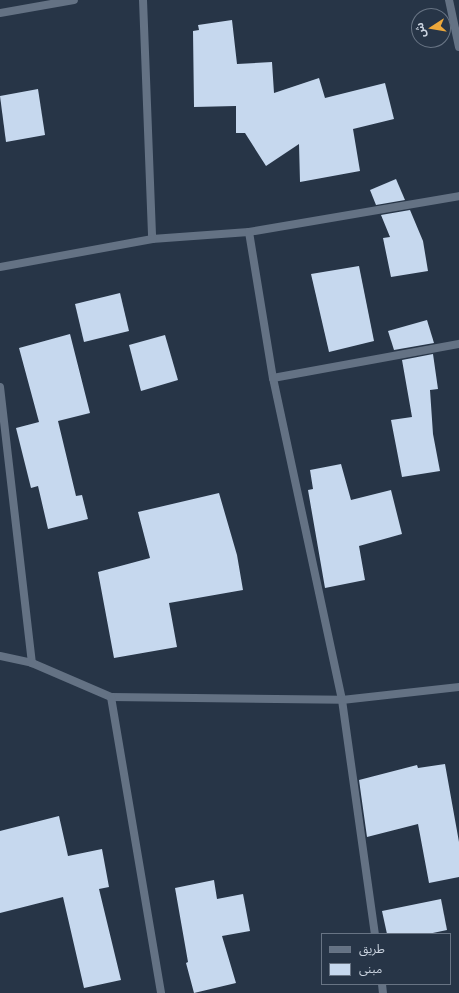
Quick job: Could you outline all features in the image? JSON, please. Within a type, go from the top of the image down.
[{"type":"street","points":[[0,13],[74,0]]},
{"type":"street","points":[[143,0],[152,239]]},
{"type":"street","points":[[449,0],[459,48]]},
{"type":"street","points":[[0,267],[152,239],[249,232],[459,196]]},
{"type":"street","points":[[249,232],[273,378],[342,700],[375,933]]},
{"type":"street","points":[[273,378],[459,344]]},
{"type":"street","points":[[0,388],[32,663]]},
{"type":"street","points":[[0,656],[32,663],[111,697],[342,700],[459,687]]},
{"type":"street","points":[[111,697],[160,993]]},
{"type":"building","points":[[232,20],[237,64],[272,62],[274,93],[319,78],[325,98],[385,83],[394,119],[353,129],[360,171],[300,182],[299,144],[266,166],[245,133],[236,133],[236,106],[194,107],[193,31],[199,30],[198,25]]},
{"type":"building","points":[[38,89],[45,135],[6,142],[0,96]]},
{"type":"building","points":[[396,179],[405,200],[376,205],[370,190]]},
{"type":"building","points":[[410,210],[423,241],[428,271],[391,277],[383,238],[390,237],[381,215]]},
{"type":"building","points":[[359,266],[374,341],[329,352],[311,274]]},
{"type":"building","points":[[120,293],[129,331],[84,342],[75,304]]},
{"type":"building","points":[[427,320],[434,343],[394,350],[388,331]]},
{"type":"building","points":[[70,334],[90,413],[58,421],[76,496],[82,495],[88,519],[48,529],[38,486],[31,488],[16,428],[39,422],[19,348]]},
{"type":"building","points":[[165,335],[178,380],[141,391],[129,345]]},
{"type":"building","points":[[433,354],[438,389],[430,390],[433,434],[440,471],[402,477],[391,420],[412,417],[402,360]]},
{"type":"building","points":[[341,464],[351,500],[391,490],[402,534],[359,546],[365,580],[325,588],[308,490],[313,489],[310,470]]},
{"type":"building","points":[[219,493],[237,555],[243,590],[169,603],[177,647],[114,658],[98,572],[150,558],[138,512]]},
{"type":"building","points":[[445,764],[459,842],[459,877],[429,883],[418,824],[367,837],[359,780],[417,765],[418,768]]},
{"type":"building","points":[[59,816],[68,856],[102,849],[109,887],[99,889],[121,980],[84,988],[63,897],[0,913],[0,831]]},
{"type":"building","points":[[214,880],[217,899],[243,894],[250,931],[222,936],[236,983],[194,993],[186,963],[188,962],[175,888]]},
{"type":"building","points":[[441,899],[447,930],[433,933],[387,933],[382,911]]}]
